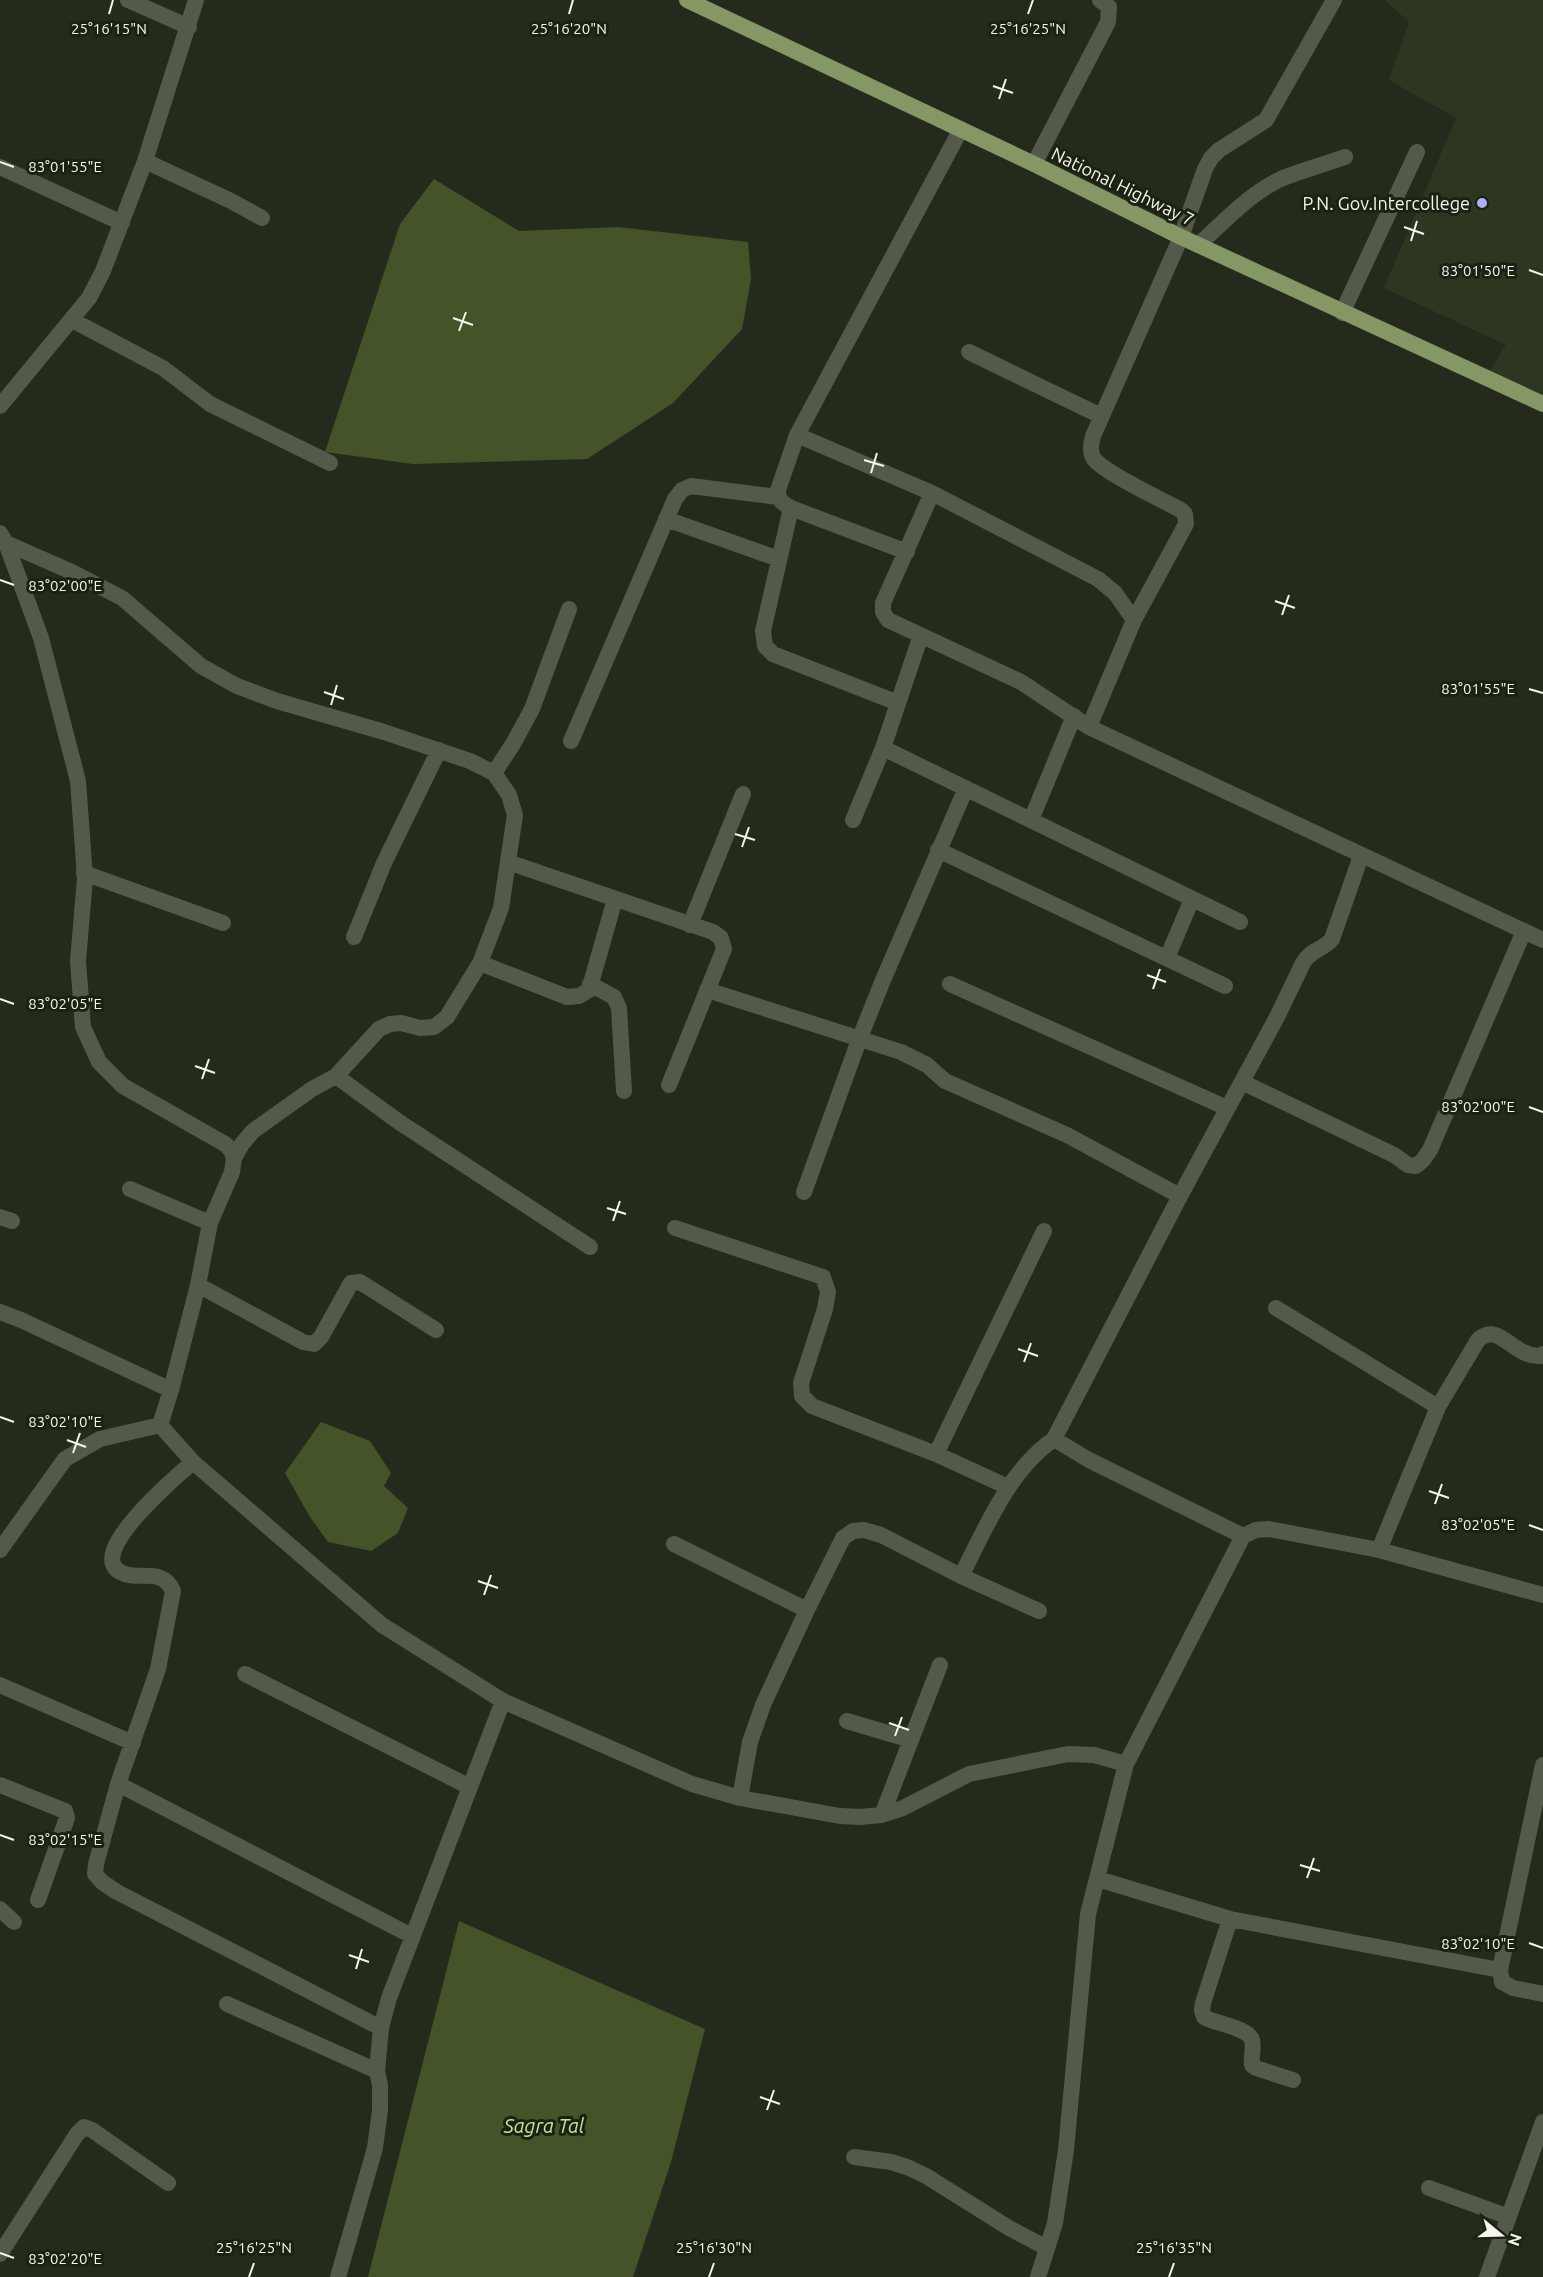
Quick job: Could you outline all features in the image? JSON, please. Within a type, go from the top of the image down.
[{"type":"main road","name":"National Highway 7","points":[[687,0],[1034,164],[1181,237],[1543,405]]},
{"type":"street","points":[[128,0],[189,27]]},
{"type":"street","points":[[0,406],[89,298],[104,271],[145,161],[196,0]]},
{"type":"street","points":[[1034,164],[1108,22],[1109,7],[1100,0]]},
{"type":"street","points":[[1089,727],[1134,620],[1186,524],[1185,514],[1108,470],[1094,458],[1090,446],[1101,416],[1181,237],[1211,158],[1219,150],[1266,120],[1334,0]]},
{"type":"street","points":[[898,703],[773,654],[765,646],[763,631],[779,559],[784,502],[777,490],[797,435],[961,129]]},
{"type":"street","points":[[1342,313],[1417,152]]},
{"type":"street","points":[[1198,245],[1252,197],[1282,179],[1345,157]]},
{"type":"street","points":[[145,161],[229,200],[262,219]]},
{"type":"street","points":[[0,167],[122,223]]},
{"type":"street","points":[[72,320],[163,368],[210,404],[330,463]]},
{"type":"street","points":[[969,352],[1101,416]]},
{"type":"street","points":[[797,435],[932,493],[1098,579],[1115,593],[1134,620]]},
{"type":"street","points":[[571,741],[666,519],[682,490],[691,486],[784,502],[907,552]]},
{"type":"street","points":[[932,493],[883,603],[883,612],[888,620],[1021,682],[1089,727],[1543,940]]},
{"type":"street","points":[[666,519],[779,559]]},
{"type":"street","points":[[3,538],[122,598],[201,666],[237,686],[277,701],[440,750],[484,767],[494,773],[509,795],[515,815],[501,908],[480,963],[447,1017],[434,1027],[420,1028],[401,1023],[390,1024],[379,1029],[336,1076],[312,1089],[253,1131],[242,1144],[234,1158],[232,1172],[210,1223],[198,1285],[160,1425]]},
{"type":"street","points":[[3,538],[41,638],[78,781],[84,873],[78,961],[83,1027],[99,1062],[123,1086],[225,1144],[231,1150],[234,1158]]},
{"type":"street","points":[[494,773],[532,709],[569,609]]},
{"type":"street","points":[[854,820],[882,748],[921,635]]},
{"type":"street","points":[[1031,820],[1074,716]]},
{"type":"street","points":[[882,748],[1240,922]]},
{"type":"street","points":[[354,937],[384,863],[440,750]]},
{"type":"street","points":[[804,1192],[859,1040],[966,788]]},
{"type":"street","points":[[690,925],[743,794]]},
{"type":"street","points":[[938,850],[1225,986]]},
{"type":"street","points":[[961,1576],[1008,1487],[1038,1450],[1054,1439],[1180,1196],[1278,1017],[1306,957],[1327,946],[1332,939],[1361,856]]},
{"type":"street","points":[[508,862],[713,932],[722,938],[724,949],[669,1085]]},
{"type":"street","points":[[84,873],[223,923]]},
{"type":"street","points":[[480,963],[567,997],[579,996],[588,990],[615,899]]},
{"type":"street","points":[[1167,958],[1192,899]]},
{"type":"street","points":[[1242,1082],[1394,1155],[1408,1165],[1416,1166],[1430,1150],[1524,931]]},
{"type":"street","points":[[590,984],[614,997],[619,1008],[624,1091]]},
{"type":"street","points":[[950,984],[1227,1108]]},
{"type":"street","points":[[706,990],[910,1057],[927,1065],[945,1081],[1067,1135],[1180,1196]]},
{"type":"street","points":[[336,1076],[399,1122],[590,1247]]},
{"type":"street","points":[[130,1189],[210,1223]]},
{"type":"street","points":[[675,1228],[823,1277],[828,1292],[825,1309],[801,1383],[801,1396],[812,1406],[936,1455],[1008,1487]]},
{"type":"street","points":[[936,1455],[1044,1231]]},
{"type":"street","points":[[198,1285],[303,1342],[314,1344],[321,1337],[351,1283],[360,1282],[436,1330]]},
{"type":"street","points":[[1276,1308],[1438,1407]]},
{"type":"street","points":[[0,1312],[171,1390]]},
{"type":"street","points":[[1379,1550],[1438,1407],[1478,1340],[1484,1334],[1490,1333],[1531,1357],[1543,1354]]},
{"type":"street","points":[[160,1425],[193,1462],[382,1625],[503,1701],[692,1784],[740,1798],[840,1816],[882,1815],[903,1808],[969,1774],[1068,1754],[1094,1755],[1126,1764]]},
{"type":"street","points":[[0,1550],[65,1459],[100,1439],[160,1425]]},
{"type":"street","points":[[1054,1439],[1089,1460],[1243,1536]]},
{"type":"street","points":[[193,1462],[139,1513],[115,1548],[111,1558],[114,1567],[121,1573],[161,1578],[169,1583],[173,1591],[158,1670],[118,1784],[95,1874],[117,1893],[381,2028]]},
{"type":"street","points":[[1038,2277],[1054,2223],[1066,2150],[1089,1914],[1126,1764],[1243,1536],[1256,1530],[1269,1529],[1379,1550],[1543,1595]]},
{"type":"street","points":[[740,1798],[750,1743],[756,1724],[807,1610],[843,1538],[853,1531],[864,1530],[881,1535],[961,1576],[1039,1611]]},
{"type":"street","points":[[674,1544],[807,1610]]},
{"type":"street","points":[[882,1815],[940,1665]]},
{"type":"street","points":[[244,1674],[468,1786]]},
{"type":"street","points":[[0,1685],[133,1743]]},
{"type":"street","points":[[338,2277],[375,2148],[380,2110],[380,2085],[377,2071],[381,2028],[388,1998],[468,1786],[503,1701]]},
{"type":"street","points":[[848,1721],[911,1740]]},
{"type":"street","points":[[1543,1765],[1500,1970],[1502,1982],[1513,1988],[1543,1994]]},
{"type":"street","points":[[118,1784],[412,1936]]},
{"type":"street","points":[[0,1785],[64,1811],[67,1818],[38,1900]]},
{"type":"street","points":[[1098,1879],[1230,1920],[1500,1970]]},
{"type":"street","points":[[0,1909],[14,1922]]},
{"type":"street","points":[[1230,1920],[1203,2003],[1204,2017],[1243,2031],[1250,2036],[1253,2042],[1252,2065],[1256,2068],[1293,2080]]},
{"type":"street","points":[[227,2004],[377,2071]]},
{"type":"street","points":[[1487,2277],[1543,2122]]},
{"type":"street","points":[[0,2254],[77,2134],[84,2127],[92,2130],[168,2183]]},
{"type":"street","points":[[854,2157],[891,2162],[907,2167],[1047,2248]]},
{"type":"street","points":[[1429,2188],[1509,2217]]},
{"type":"shaded area","name":"P.N. Gov.Intercollege","points":[[1385,0],[1543,0],[1543,400],[1488,373],[1506,345],[1384,288],[1456,118],[1389,80],[1409,22]]},
{"type":"water","points":[[434,179],[519,231],[618,227],[748,242],[751,279],[742,329],[673,403],[587,459],[413,464],[325,452],[400,224]]},
{"type":"water","points":[[321,1422],[370,1441],[391,1473],[384,1486],[408,1508],[398,1533],[371,1551],[328,1542],[310,1517],[285,1473]]},
{"type":"water","name":"Sagra Tal","points":[[459,1921],[705,2029],[671,2162],[633,2277],[368,2277]]},
{"type":"place","name":"P.N. Gov.Intercollege","points":[[1482,203]]}]
